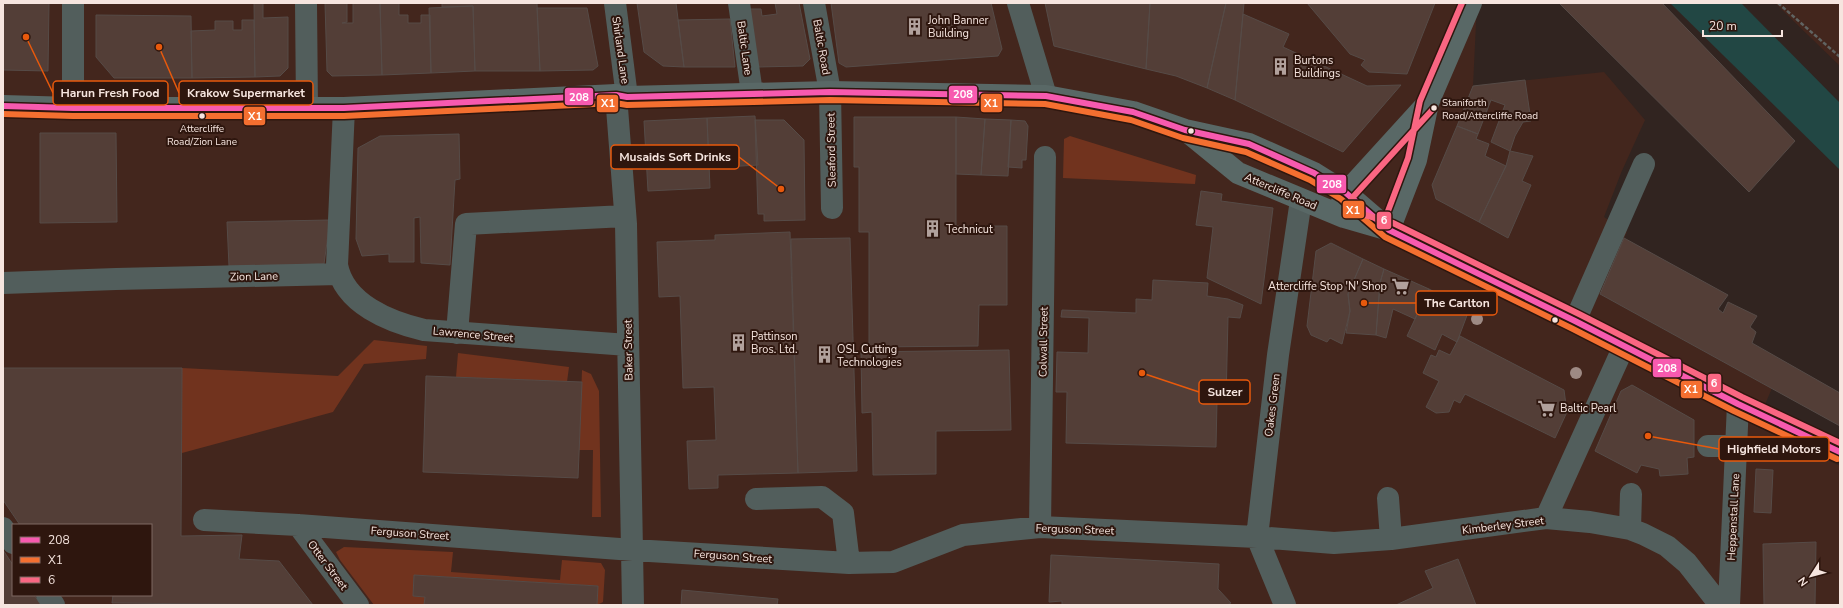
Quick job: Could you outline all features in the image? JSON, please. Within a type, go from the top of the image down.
[{"type":"main road","points":[[1389,230],[1416,160],[1428,103],[1471,3]]},
{"type":"main road","name":"Attercliffe Road","points":[[3,106],[73,108],[344,108],[622,96],[830,92],[1046,96],[1133,112],[1185,130],[1249,144],[1314,173],[1346,193],[1389,230]]},
{"type":"main road","points":[[1344,216],[1342,202],[1346,193],[1428,103]]},
{"type":"main road","name":"Attercliffe Road","points":[[1185,130],[1238,173],[1301,200],[1344,216],[1389,230],[1575,321],[1738,404],[1840,452]]},
{"type":"street","points":[[73,3],[73,108]]},
{"type":"street","points":[[306,3],[307,108]]},
{"type":"street","name":"Shirland Lane","points":[[615,3],[622,96]]},
{"type":"street","name":"Baltic Lane","points":[[739,3],[752,94]]},
{"type":"street","name":"Baltic Road","points":[[814,3],[830,92]]},
{"type":"street","points":[[1020,5],[1046,96]]},
{"type":"street","name":"Sleaford Street","points":[[830,92],[832,208]]},
{"type":"street","name":"Baker Street","points":[[622,96],[634,605]]},
{"type":"street","points":[[338,274],[337,265],[344,108]]},
{"type":"street","name":"Colwall Street","points":[[1040,527],[1053,278],[1053,210],[1044,157]]},
{"type":"street","points":[[1575,321],[1644,164]]},
{"type":"street","name":"Oakes Green","points":[[1285,605],[1257,537],[1278,355],[1301,200]]},
{"type":"street","points":[[457,333],[466,224],[625,216]]},
{"type":"street","name":"Zion Lane","points":[[3,283],[338,274]]},
{"type":"street","name":"Lawrence Street","points":[[338,274],[349,290],[362,303],[382,316],[409,327],[457,333],[628,346]]},
{"type":"street","points":[[1546,518],[1624,346]]},
{"type":"street","name":"Heppenstall Lane","points":[[1729,605],[1738,404]]},
{"type":"street","points":[[1708,446],[1736,446]]},
{"type":"street","points":[[1630,494],[1630,529]]},
{"type":"street","points":[[756,499],[822,496],[843,513],[849,564]]},
{"type":"street","points":[[1388,498],[1391,539]]},
{"type":"street","name":"Kimberley Street","points":[[1257,537],[1334,543],[1391,539],[1546,518],[1590,522],[1630,529],[1649,537],[1672,550],[1687,564],[1720,605]]},
{"type":"street","name":"Ferguson Street","points":[[204,520],[298,524],[633,550],[849,564],[893,562],[963,535],[1040,527],[1257,537]]},
{"type":"street","name":"Otter Street","points":[[298,524],[358,605]]},
{"type":"street","points":[[3,528],[12,542]]},
{"type":"street","points":[[48,596],[54,605]]},
{"type":"path","points":[[1778,3],[1840,57]]},
{"type":"shaded area","points":[[3,3],[1477,3],[1473,86],[1604,72],[1645,120],[1621,173],[1604,217],[1627,232],[1600,294],[1772,388],[1756,426],[1840,466],[1840,605],[3,605]]},
{"type":"shaded area","points":[[1775,3],[1840,3],[1840,66]]},
{"type":"shaded area","points":[[1070,136],[1196,175],[1195,184],[1063,178],[1064,139]]},
{"type":"shaded area","points":[[374,340],[427,346],[426,359],[364,364],[333,412],[182,453],[182,368],[338,376]]},
{"type":"shaded area","points":[[458,353],[569,367],[567,382],[456,377]]},
{"type":"shaded area","points":[[582,370],[591,374],[599,391],[601,517],[592,517],[593,450],[579,450]]},
{"type":"shaded area","points":[[344,547],[453,552],[451,572],[560,580],[562,560],[601,563],[605,570],[603,602],[597,605],[598,586],[414,575],[413,596],[425,597],[424,605],[374,605],[340,560],[336,552]]},
{"type":"water","points":[[1670,3],[1741,3],[1840,103],[1840,170]]},
{"type":"building","points":[[3,3],[49,3],[48,71],[3,70]]},
{"type":"building","points":[[254,3],[263,3],[263,18],[288,17],[288,68],[280,76],[255,77]]},
{"type":"building","points":[[325,3],[347,3],[347,22],[342,23],[353,23],[353,3],[380,3],[382,75],[332,76],[327,71]]},
{"type":"building","points":[[380,3],[399,3],[399,15],[408,15],[408,23],[421,23],[421,15],[430,15],[431,73],[382,75]]},
{"type":"building","points":[[442,3],[537,3],[540,71],[475,71],[473,6],[442,7]]},
{"type":"building","points":[[637,3],[676,3],[684,67],[663,66],[644,52]]},
{"type":"building","points":[[775,3],[799,3],[810,59],[803,66],[758,67],[746,9],[761,9],[762,16],[777,14]]},
{"type":"building","name":"John Banner Building","points":[[831,3],[991,3],[1002,49],[998,56],[846,67],[839,63]]},
{"type":"building","points":[[1045,3],[1150,3],[1146,69],[1054,46]]},
{"type":"building","points":[[1150,3],[1226,3],[1207,88],[1176,76],[1146,69]]},
{"type":"building","points":[[1226,3],[1244,3],[1235,100],[1207,88]]},
{"type":"building","points":[[1307,3],[1435,3],[1407,74],[1369,72],[1361,65],[1365,60],[1350,54]]},
{"type":"building","points":[[1559,3],[1662,3],[1795,141],[1749,192]]},
{"type":"building","points":[[473,6],[475,71],[431,73],[429,8]]},
{"type":"building","points":[[537,8],[587,8],[598,66],[593,70],[540,71]]},
{"type":"building","name":"Burtons Buildings","points":[[1243,14],[1289,34],[1283,47],[1367,86],[1401,85],[1343,152],[1235,100]]},
{"type":"building","points":[[96,15],[191,16],[192,78],[114,78],[96,57]]},
{"type":"building","points":[[730,19],[735,67],[684,67],[678,20]]},
{"type":"building","points":[[242,20],[254,20],[255,77],[192,78],[191,31],[215,30],[215,21],[233,21],[233,30],[242,30]]},
{"type":"building","points":[[1525,80],[1531,121],[1523,122],[1515,136],[1510,151],[1491,142],[1505,105],[1491,100],[1478,134],[1457,126],[1473,86]]},
{"type":"building","points":[[755,116],[758,165],[709,168],[707,118]]},
{"type":"building","name":"Technicut","points":[[854,117],[956,117],[956,226],[1007,226],[1007,305],[979,305],[978,346],[869,347],[869,232],[859,232],[859,167],[854,167]]},
{"type":"building","points":[[956,117],[985,119],[981,175],[956,174]]},
{"type":"building","points":[[707,118],[710,188],[648,191],[644,121]]},
{"type":"building","points":[[985,119],[1011,120],[1008,176],[981,175]]},
{"type":"building","points":[[755,120],[784,120],[804,140],[805,220],[764,221],[764,214],[758,214]]},
{"type":"building","points":[[1011,120],[1025,121],[1028,126],[1026,160],[1022,160],[1022,168],[1008,167]]},
{"type":"building","points":[[1457,126],[1478,134],[1476,139],[1489,144],[1485,156],[1506,166],[1479,222],[1436,199],[1432,185]]},
{"type":"building","points":[[40,133],[116,133],[117,222],[40,223]]},
{"type":"building","points":[[459,134],[460,179],[455,180],[450,265],[421,263],[420,217],[414,218],[414,262],[389,262],[389,254],[362,256],[356,239],[358,148],[380,136]]},
{"type":"building","points":[[1510,151],[1533,156],[1522,181],[1531,185],[1508,238],[1479,222],[1506,166]]},
{"type":"building","points":[[1201,191],[1222,194],[1221,201],[1273,208],[1261,304],[1207,278],[1213,227],[1196,225]]},
{"type":"building","points":[[330,220],[324,264],[229,266],[227,222]]},
{"type":"building","name":"Pattinson Bros. Ltd.","points":[[790,232],[798,473],[718,475],[718,488],[689,489],[687,441],[716,440],[714,387],[683,388],[680,296],[659,297],[657,242],[715,240],[715,235]]},
{"type":"building","name":"OSL Cutting Technologies","points":[[850,238],[857,471],[798,473],[791,239]]},
{"type":"building","points":[[1624,238],[1728,295],[1718,309],[1723,313],[1728,302],[1757,316],[1750,327],[1756,332],[1752,343],[1840,393],[1840,426],[1600,294]]},
{"type":"building","points":[[1331,243],[1363,259],[1348,294],[1350,311],[1342,344],[1330,338],[1327,342],[1311,335],[1307,326],[1316,251]]},
{"type":"building","points":[[1363,259],[1384,269],[1380,283],[1376,335],[1346,333],[1350,311],[1348,294]]},
{"type":"building","points":[[1384,269],[1429,289],[1415,319],[1393,309],[1386,338],[1376,335],[1380,283]]},
{"type":"building","points":[[1153,280],[1208,283],[1207,296],[1228,299],[1243,305],[1240,318],[1228,317],[1226,401],[1217,401],[1216,447],[1066,443],[1067,392],[1056,392],[1057,352],[1088,353],[1089,318],[1061,317],[1062,310],[1136,313],[1136,299],[1152,300]]},
{"type":"building","points":[[1429,289],[1469,310],[1457,342],[1442,334],[1435,350],[1407,336]]},
{"type":"building","points":[[1460,336],[1564,390],[1567,412],[1555,438],[1465,394],[1460,403],[1454,400],[1449,412],[1436,413],[1426,407],[1439,381],[1423,373],[1431,355],[1436,357],[1439,350],[1450,355]]},
{"type":"building","points":[[1009,350],[1011,430],[936,431],[936,474],[873,475],[872,412],[862,413],[861,352]]},
{"type":"building","points":[[3,368],[182,368],[181,536],[242,535],[239,559],[279,561],[313,605],[112,603],[113,596],[152,596],[152,524],[19,524],[3,500]]},
{"type":"building","points":[[426,376],[582,382],[578,478],[423,472]]},
{"type":"building","points":[[1632,385],[1694,420],[1694,457],[1687,458],[1688,474],[1660,476],[1659,469],[1641,465],[1637,473],[1595,451],[1621,391]]},
{"type":"building","points":[[1756,469],[1773,470],[1771,513],[1754,512]]},
{"type":"building","points":[[1816,542],[1815,605],[1764,605],[1763,544]]},
{"type":"building","points":[[3,550],[12,564],[12,596],[35,596],[41,605],[3,605]]},
{"type":"building","points":[[1051,555],[1219,564],[1218,589],[1231,603],[1227,605],[1062,605],[1062,601],[1049,602]]},
{"type":"building","points":[[1458,559],[1476,605],[1396,605],[1433,588],[1425,571]]},
{"type":"building","points":[[414,575],[598,586],[597,605],[424,605],[425,597],[413,596]]},
{"type":"building","points":[[682,590],[778,599],[777,605],[681,605]]},
{"type":"transit line","name":"6","points":[[1382,227],[1408,158],[1420,101],[1462,3]]},
{"type":"transit line","name":"208","points":[[3,106],[73,108],[344,108],[616,95],[627,97],[830,92],[1046,96],[1133,112],[1185,130],[1249,144],[1314,173],[1346,193],[1389,230],[1575,321],[1738,404],[1840,452]]},
{"type":"transit line","name":"X1","points":[[3,114],[73,116],[344,116],[615,103],[627,105],[830,100],[1045,104],[1131,120],[1183,138],[1246,152],[1310,180],[1341,199],[1385,237],[1571,328],[1734,411],[1837,459]]},
{"type":"transit line","name":"6","points":[[1434,108],[1353,197],[1350,203],[1351,211],[1393,223],[1579,314],[1742,397],[1840,443]]},
{"type":"place","name":"John Banner Building","points":[[915,26]]},
{"type":"place","name":"Harun Fresh Food","points":[[26,37]]},
{"type":"place","name":"Krakow Supermarket","points":[[159,47]]},
{"type":"place","name":"Burtons Buildings","points":[[1281,66]]},
{"type":"place","name":"Staniforth Road/Attercliffe Road","points":[[1434,108]]},
{"type":"place","name":"Attercliffe Road/Zion Lane","points":[[202,116]]},
{"type":"place","name":"Musaids Soft Drinks","points":[[781,189]]},
{"type":"place","name":"Technicut","points":[[933,229]]},
{"type":"place","name":"Attercliffe Stop 'N' Shop","points":[[1400,286]]},
{"type":"place","name":"The Carlton","points":[[1364,303]]},
{"type":"place","name":"Pattinson Bros. Ltd.","points":[[738,342]]},
{"type":"place","name":"OSL Cutting Technologies","points":[[824,355]]},
{"type":"place","name":"Sulzer","points":[[1142,373]]},
{"type":"place","name":"Baltic Pearl","points":[[1547,408]]},
{"type":"place","name":"Highfield Motors","points":[[1648,436]]}]
